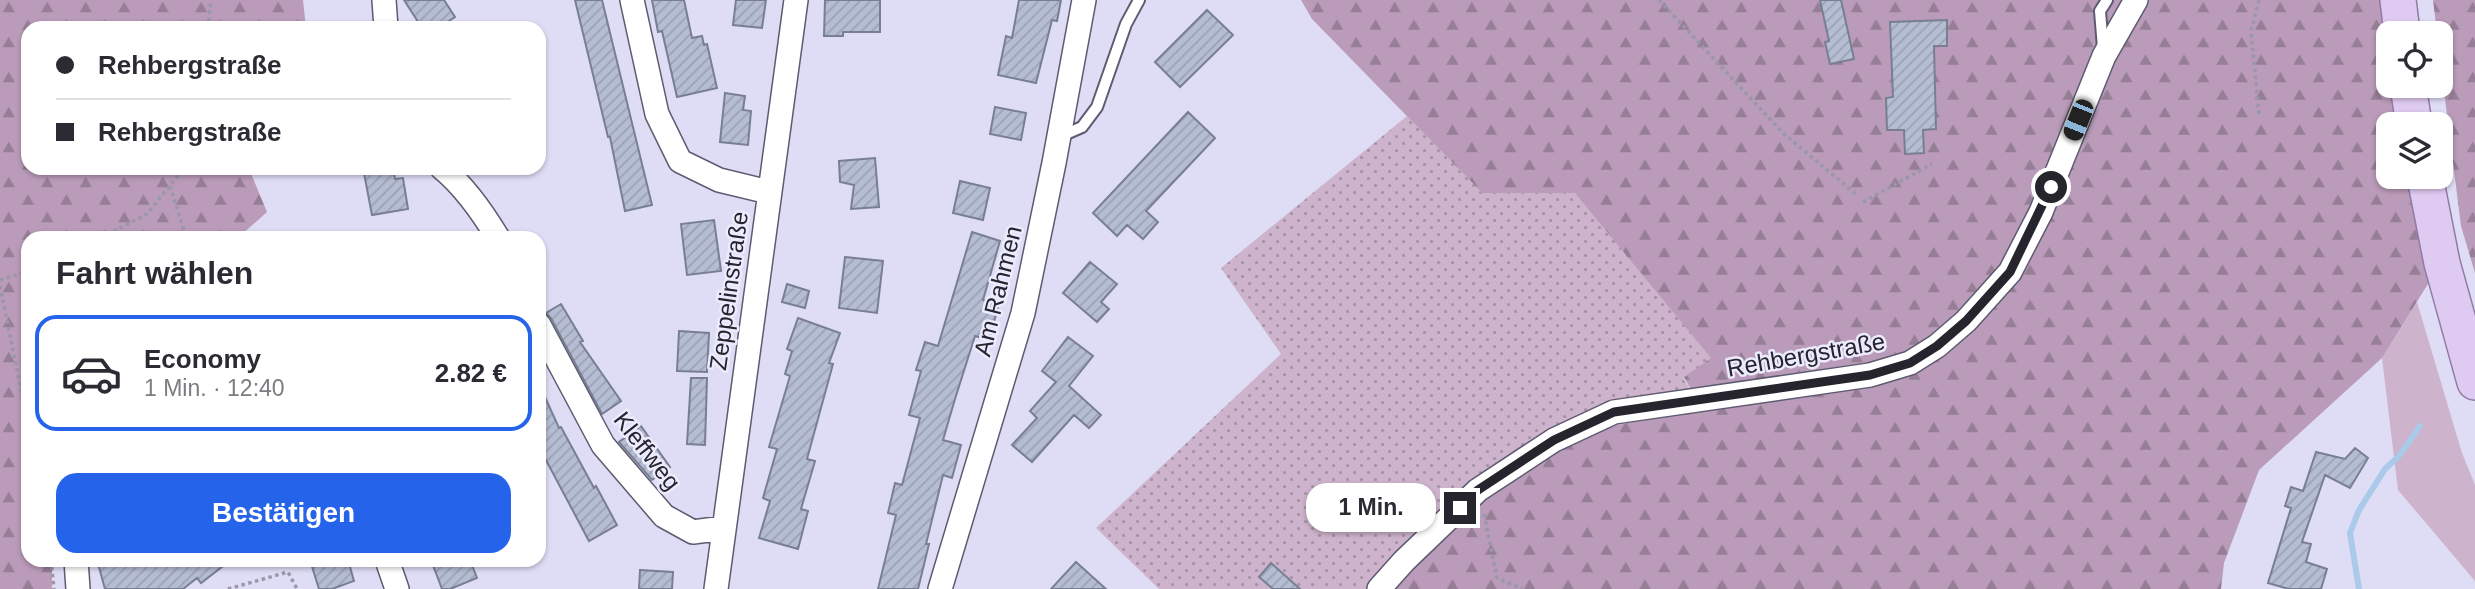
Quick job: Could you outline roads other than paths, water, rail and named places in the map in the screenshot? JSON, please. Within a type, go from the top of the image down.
[{"type":"main road","points":[[2398,0],[2401,21]]},
{"type":"main road","points":[[2427,189],[2442,263],[2475,382]]},
{"type":"street","points":[[384,0],[386,21]]},
{"type":"street","points":[[632,0],[657,114],[680,161],[719,180],[769,192]]},
{"type":"street","name":"Zeppelinstraße","points":[[716,589],[796,0]]},
{"type":"street","name":"Am Rahmen","points":[[940,589],[1023,313],[1084,0]]},
{"type":"street","name":"Rehbergstraße","points":[[1379,589],[1404,561],[1478,490],[1554,440],[1614,412],[1870,375],[1910,363],[1937,346],[1966,321],[2010,272],[2041,212],[2104,56],[2136,0]]},
{"type":"street","points":[[450,175],[494,231]]},
{"type":"street","name":"Kleffweg","points":[[546,338],[603,445],[664,516],[693,532],[723,528]]},
{"type":"street","points":[[76,567],[78,589]]},
{"type":"street","points":[[389,567],[397,589]]},
{"type":"lane","points":[[1059,137],[1082,127],[1097,107],[1126,24],[1139,0]]},
{"type":"lane","points":[[2104,56],[2101,11],[2107,0]]},
{"type":"waterway","points":[[2359,589],[2350,533],[2359,510],[2385,469],[2399,456],[2420,426]]}]
